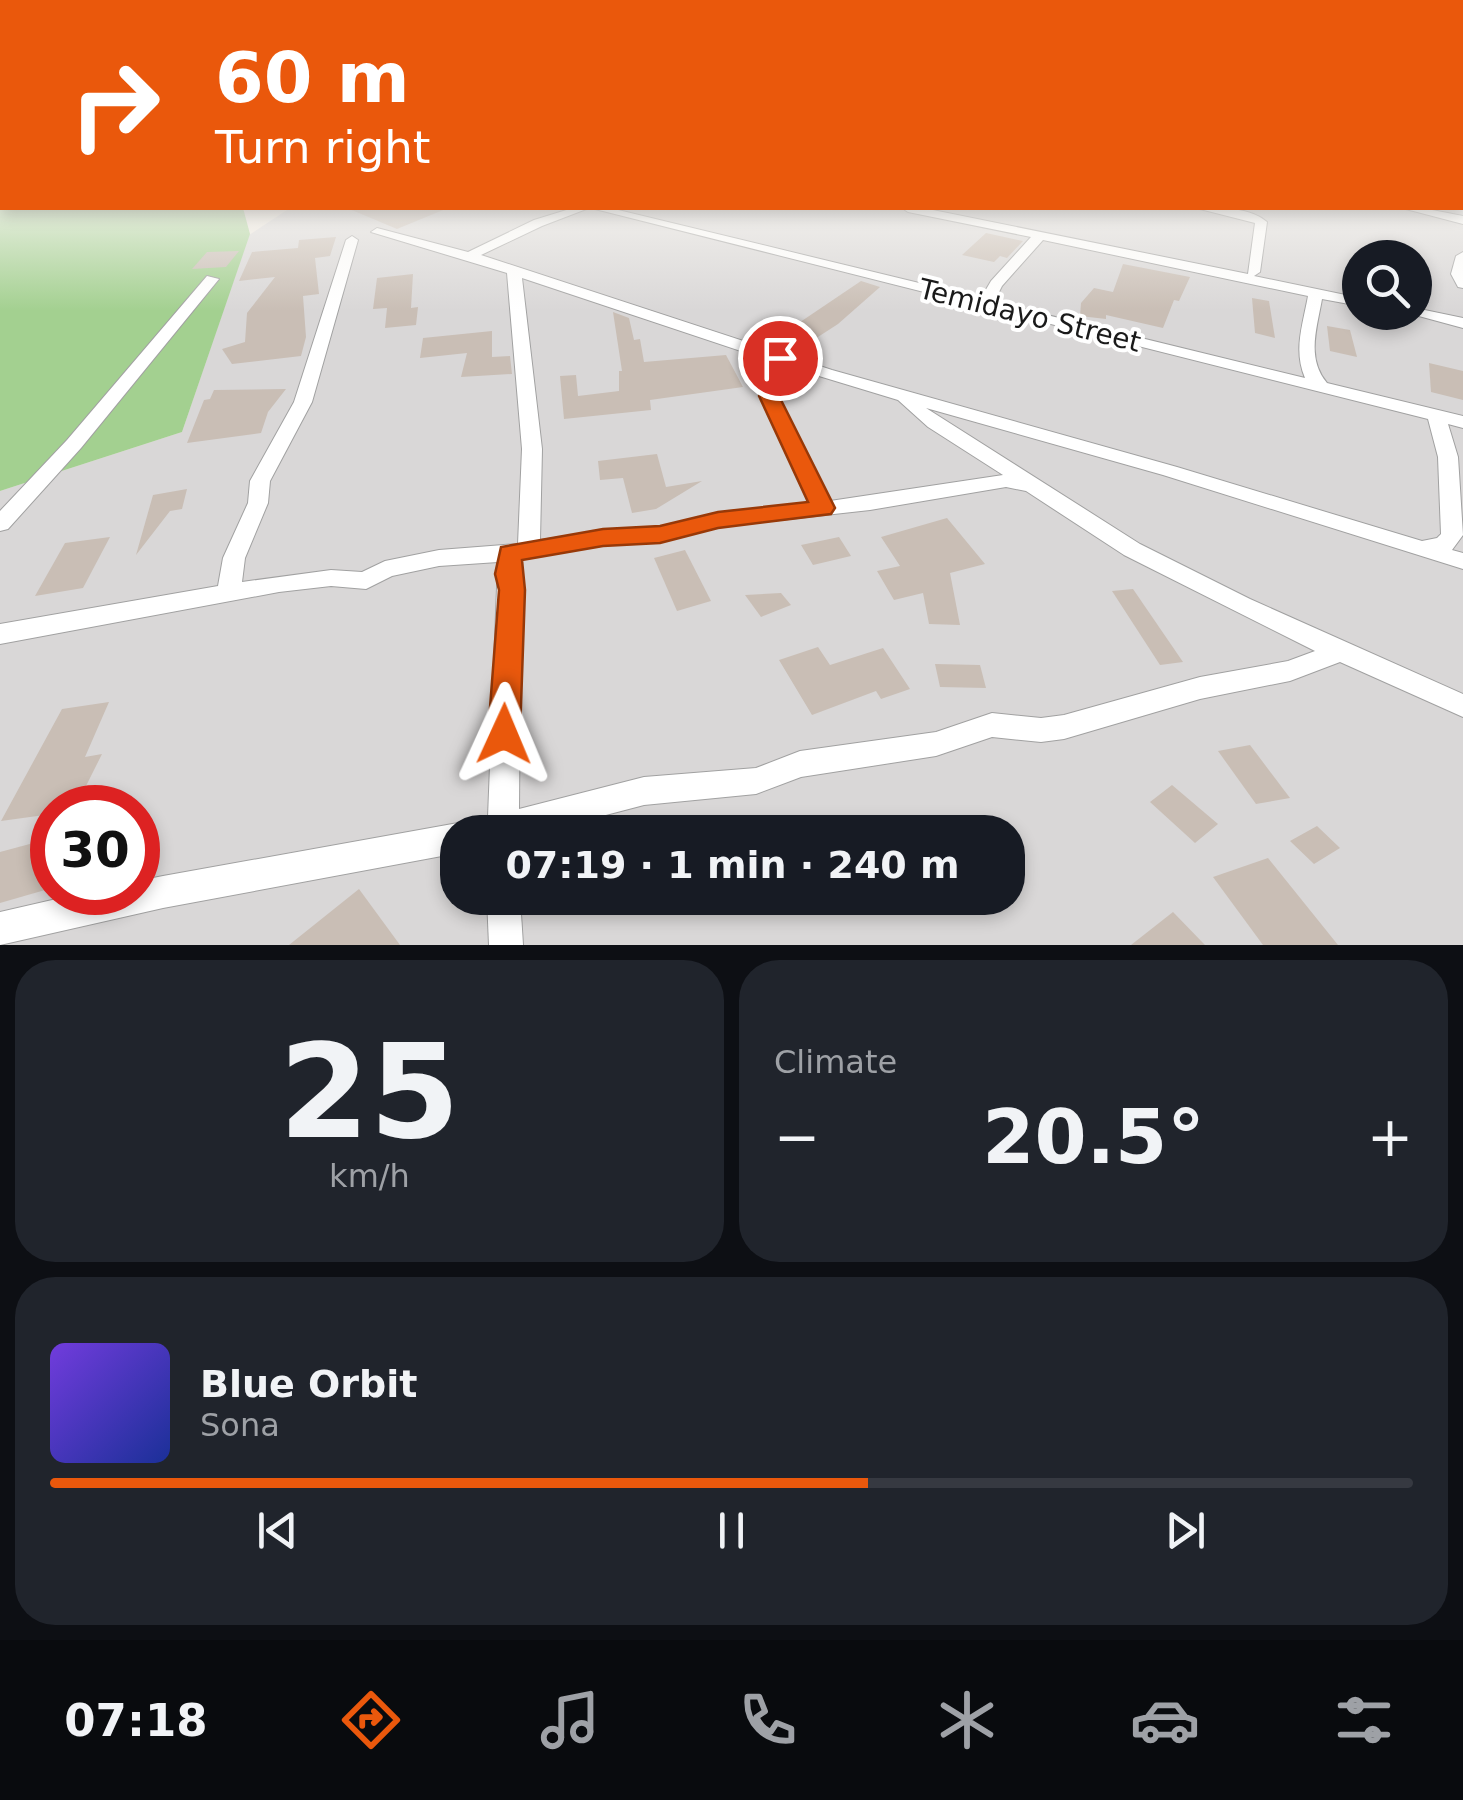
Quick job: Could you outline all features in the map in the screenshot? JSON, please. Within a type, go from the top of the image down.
[{"type":"street","points":[[473,254],[541,223]]},
{"type":"street","name":"Temidayo Street","points":[[674,223],[1463,422]]},
{"type":"street","points":[[983,223],[1342,298]]},
{"type":"street","points":[[999,223],[1002,227]]},
{"type":"street","points":[[1252,272],[1262,223]]},
{"type":"street","points":[[377,232],[414,244],[473,254],[514,271],[905,397],[1427,547],[1463,561]]},
{"type":"street","points":[[986,303],[996,284],[1040,236]]},
{"type":"street","points":[[228,594],[234,558],[258,503],[260,481],[303,402],[352,240]]},
{"type":"street","points":[[1463,256],[1458,274],[1463,284]]},
{"type":"street","points":[[499,815],[532,449],[514,271]]},
{"type":"street","points":[[1232,276],[1252,272],[1282,286]]},
{"type":"street","points":[[0,524],[74,444],[212,279]]},
{"type":"street","points":[[1316,293],[1306,336],[1308,369],[1322,388]]},
{"type":"street","points":[[1432,316],[1463,323]]},
{"type":"street","points":[[780,358],[769,396],[823,508]]},
{"type":"street","points":[[905,397],[930,422],[1087,526],[1207,589],[1463,706]]},
{"type":"street","points":[[1427,547],[1444,544],[1452,536],[1448,457],[1436,416]]},
{"type":"street","points":[[0,634],[331,578],[366,581],[385,569],[439,558],[660,534],[718,520],[990,482],[1032,486]]},
{"type":"street","points":[[559,815],[644,791],[756,781],[800,764],[936,744],[992,725],[1041,730],[1064,727],[1200,688],[1290,671],[1342,651]]},
{"type":"street","points":[[0,929],[163,892],[440,841]]},
{"type":"street","points":[[505,915],[506,945]]},
{"type":"shaded area","points":[[267,223],[1463,223],[1463,945],[0,945],[0,491],[182,432],[249,235]]},
{"type":"green space","points":[[0,223],[247,223],[250,234],[182,432],[0,491]]},
{"type":"building","points":[[383,223],[411,223],[397,229]]},
{"type":"building","points":[[986,233],[1023,241],[1007,258],[1000,256],[994,262],[962,255]]},
{"type":"building","points":[[336,237],[330,256],[315,258],[319,294],[303,296],[306,337],[301,356],[232,364],[222,349],[245,342],[247,313],[275,277],[239,281],[252,252],[298,248],[299,240]]},
{"type":"building","points":[[239,251],[226,267],[192,269],[207,252]]},
{"type":"building","points":[[1123,264],[1190,277],[1179,301],[1174,300],[1163,328],[1106,315],[1106,319],[1080,316],[1081,303],[1094,288],[1113,292]]},
{"type":"building","points":[[413,274],[411,308],[418,307],[416,325],[385,328],[387,308],[373,309],[377,278]]},
{"type":"building","points":[[861,281],[880,287],[838,324],[804,346],[778,337]]},
{"type":"building","points":[[1252,298],[1269,301],[1275,338],[1255,333]]},
{"type":"building","points":[[613,312],[629,318],[634,340],[640,339],[644,362],[726,355],[743,387],[650,400],[651,410],[564,419],[560,376],[576,375],[578,396],[619,391],[622,371]]},
{"type":"building","points":[[1327,326],[1350,330],[1357,357],[1330,351]]},
{"type":"building","points":[[492,331],[492,357],[510,356],[512,374],[461,377],[467,353],[420,358],[423,338]]},
{"type":"building","points":[[1429,363],[1463,371],[1463,400],[1431,392]]},
{"type":"building","points":[[286,389],[268,412],[261,433],[187,443],[204,400],[210,399],[214,390]]},
{"type":"building","points":[[657,454],[666,487],[702,481],[656,509],[632,513],[623,478],[600,480],[598,461]]},
{"type":"building","points":[[187,489],[182,509],[170,511],[136,555],[153,495]]},
{"type":"building","points":[[947,518],[985,564],[950,573],[960,625],[929,624],[923,593],[894,600],[877,571],[900,566],[881,537]]},
{"type":"building","points":[[110,537],[83,588],[35,596],[65,543]]},
{"type":"building","points":[[839,537],[851,556],[813,565],[801,545]]},
{"type":"building","points":[[685,550],[711,601],[677,611],[654,558]]},
{"type":"building","points":[[1133,589],[1183,662],[1160,665],[1112,591]]},
{"type":"building","points":[[781,593],[791,605],[761,617],[745,595]]},
{"type":"building","points":[[818,647],[830,665],[883,648],[910,689],[881,699],[876,691],[812,715],[779,660]]},
{"type":"building","points":[[935,664],[980,665],[986,688],[940,687]]},
{"type":"building","points":[[109,702],[85,757],[102,754],[86,785],[30,785],[30,817],[1,821],[62,709]]},
{"type":"building","points":[[1250,745],[1290,798],[1256,804],[1218,751]]},
{"type":"building","points":[[1172,785],[1218,824],[1195,843],[1150,802]]},
{"type":"building","points":[[1317,826],[1340,848],[1314,864],[1290,841]]},
{"type":"building","points":[[30,844],[30,894],[0,903],[0,852]]},
{"type":"building","points":[[1268,858],[1338,945],[1263,945],[1213,877]]},
{"type":"building","points":[[359,889],[400,945],[289,945]]},
{"type":"building","points":[[1173,912],[1205,945],[1131,945]]},
{"type":"route","points":[[504,734],[512,590],[508,574],[510,553],[603,538],[660,534],[718,520],[823,508],[769,396],[780,358]]}]
